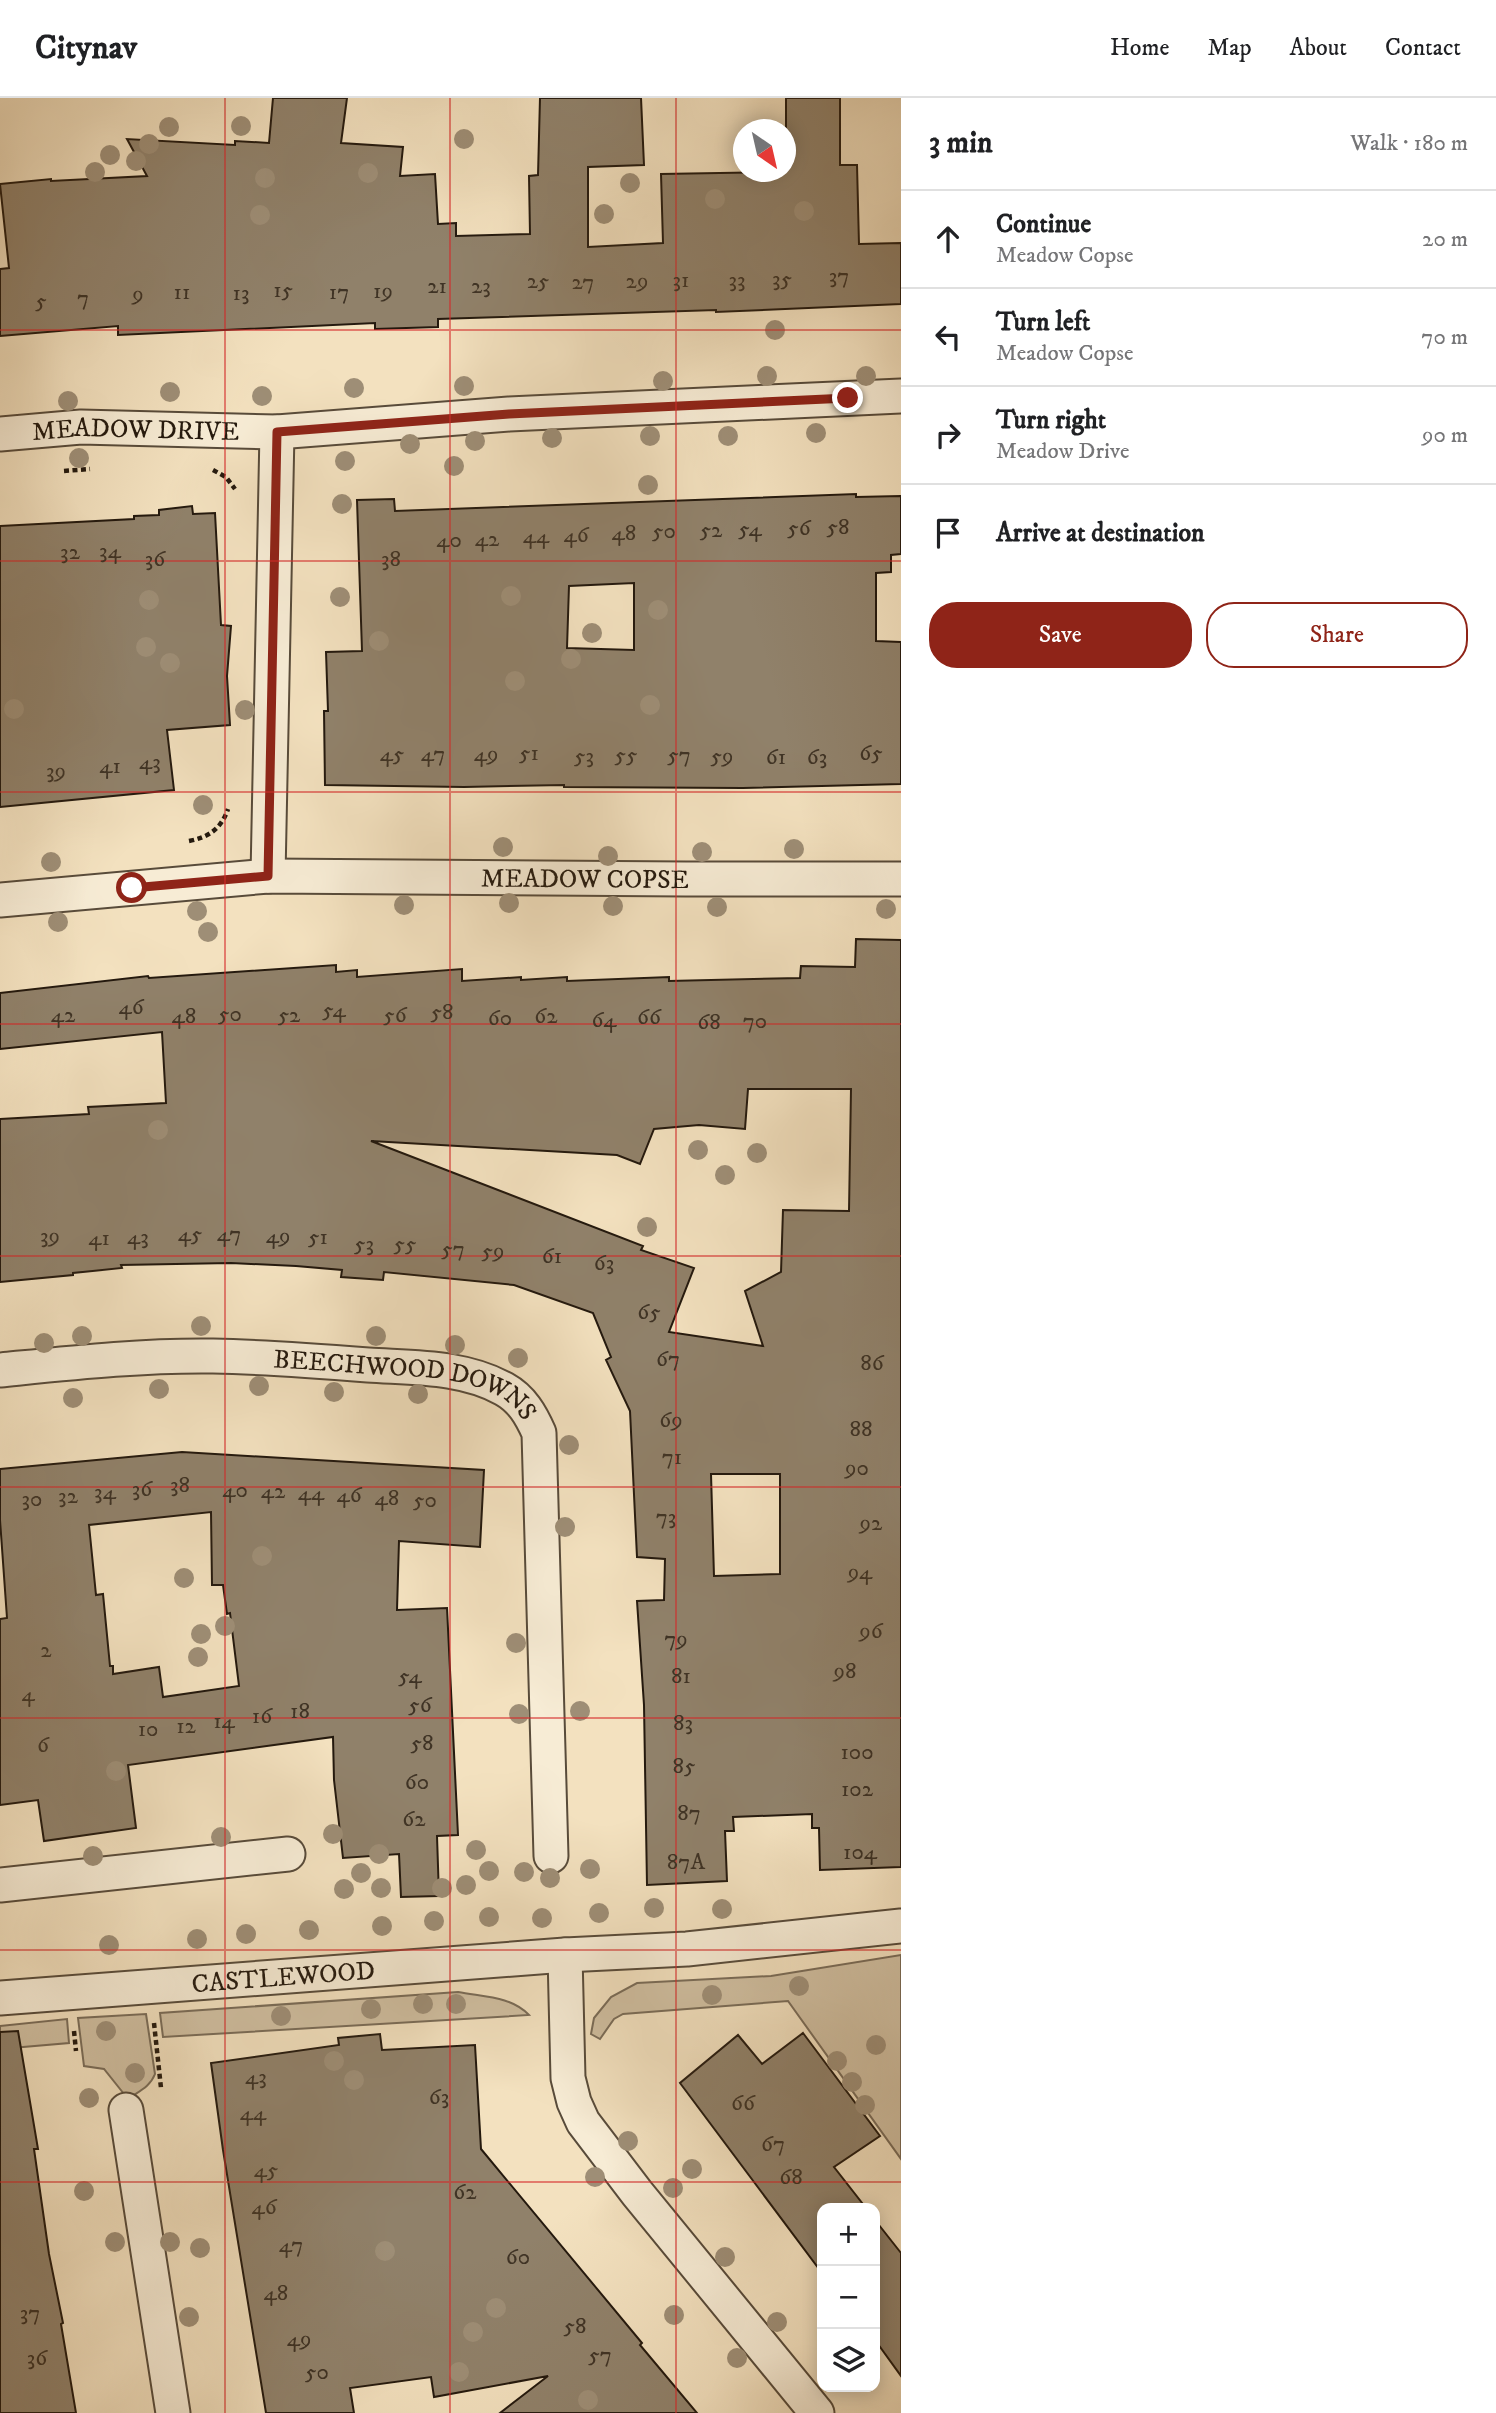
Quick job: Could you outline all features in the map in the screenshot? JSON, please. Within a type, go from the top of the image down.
[{"type":"street","name":"MEADOW DRIVE","points":[[0,433],[81,427],[277,432],[509,414],[901,396]]},
{"type":"street","points":[[268,876],[277,432]]},
{"type":"street","name":"MEADOW COPSE","points":[[0,900],[268,876],[686,880],[901,878]]},
{"type":"street","name":"BEECHWOOD DOWNS","points":[[0,1370],[119,1359],[211,1356],[326,1361],[453,1371],[480,1378],[519,1399],[531,1415],[539,1433],[551,1856]]},
{"type":"street","points":[[0,1885],[288,1854]]},
{"type":"street","name":"CASTLEWOOD","points":[[0,1998],[565,1955],[687,1950],[901,1926]]},
{"type":"street","points":[[565,1955],[568,2078],[583,2123],[817,2413]]},
{"type":"street","points":[[126,2110],[173,2413]]},
{"type":"path","points":[[62,471],[103,468]]},
{"type":"path","points":[[210,469],[226,477],[238,492]]},
{"type":"path","points":[[187,842],[204,838],[213,832],[222,823],[230,803]]},
{"type":"path","points":[[150,1986],[161,2088]]},
{"type":"shaded area","points":[[901,1955],[901,2159],[788,2001],[623,2014],[614,2019],[600,2039],[591,2034],[594,2018],[611,1997],[637,1983],[771,1976]]},
{"type":"shaded area","points":[[458,1992],[505,2001],[529,2015],[163,2037],[160,2013]]},
{"type":"shaded area","points":[[146,2014],[155,2074],[147,2086],[128,2099],[104,2069],[84,2066],[78,2018]]},
{"type":"shaded area","points":[[67,2019],[69,2043],[0,2049],[0,2026]]},
{"type":"building","points":[[273,98],[347,98],[341,143],[403,147],[400,176],[435,174],[438,224],[456,223],[456,236],[530,234],[529,176],[538,175],[540,98],[641,98],[644,165],[588,167],[588,247],[663,243],[661,174],[733,173],[733,182],[796,182],[796,119],[786,119],[786,98],[840,98],[840,165],[857,165],[859,244],[901,243],[901,304],[438,319],[438,327],[375,329],[375,323],[118,335],[118,326],[0,336],[0,269],[9,268],[0,184],[51,179],[147,176],[127,139],[235,145],[235,141],[269,143]]},
{"type":"building","points":[[856,494],[856,497],[901,496],[901,554],[891,555],[891,572],[876,573],[876,641],[901,642],[901,784],[743,788],[325,785],[324,711],[328,711],[326,652],[362,651],[357,500],[394,499],[395,511]],"holes":[[[634,583],[634,650],[567,648],[569,586]]]},
{"type":"building","points":[[192,506],[193,514],[215,513],[221,625],[231,626],[227,676],[230,725],[167,730],[174,790],[0,807],[0,526],[134,519],[134,516],[159,515],[159,510]]},
{"type":"building","points":[[856,939],[901,940],[901,1867],[820,1870],[819,1828],[812,1828],[812,1814],[733,1817],[734,1831],[725,1831],[727,1881],[647,1885],[644,1705],[637,1601],[664,1600],[665,1559],[637,1557],[630,1411],[606,1360],[611,1357],[593,1313],[514,1285],[384,1272],[383,1280],[341,1277],[342,1270],[296,1266],[231,1263],[121,1265],[122,1268],[73,1275],[0,1282],[0,1119],[89,1114],[88,1107],[166,1103],[162,1032],[0,1049],[0,993],[148,976],[336,965],[336,972],[357,970],[357,977],[462,969],[462,981],[521,977],[521,980],[567,977],[567,981],[669,977],[669,981],[800,978],[801,966],[855,967]],"holes":[[[748,1089],[851,1089],[849,1211],[783,1210],[781,1272],[745,1291],[763,1346],[669,1332],[694,1268],[641,1250],[643,1246],[371,1141],[617,1155],[640,1164],[654,1129],[699,1125],[745,1129]],[[711,1474],[780,1474],[780,1574],[714,1576]]]},
{"type":"building","points":[[182,1452],[484,1470],[480,1547],[399,1541],[397,1610],[447,1608],[458,1835],[437,1836],[439,1896],[401,1897],[399,1854],[343,1858],[334,1780],[333,1737],[128,1765],[136,1828],[44,1841],[38,1800],[0,1805],[0,1619],[7,1618],[0,1520],[0,1469]],"holes":[[[211,1512],[212,1585],[223,1585],[227,1614],[230,1613],[239,1686],[163,1697],[159,1667],[113,1674],[103,1594],[96,1595],[89,1525]]]},
{"type":"building","points":[[18,2031],[38,2149],[34,2149],[49,2254],[63,2323],[61,2324],[76,2413],[0,2413],[0,2032]]},
{"type":"building","points":[[803,2033],[880,2136],[834,2167],[862,2203],[817,2203],[817,2266],[680,2083],[738,2035],[762,2064]]},
{"type":"building","points":[[380,2034],[382,2050],[475,2045],[481,2149],[697,2413],[500,2413],[548,2376],[434,2397],[431,2377],[350,2388],[354,2413],[266,2413],[211,2063],[339,2045],[338,2038]]},
{"type":"building","points":[[880,2226],[901,2253],[901,2376],[880,2347]]},
{"type":"route","points":[[132,888],[268,876],[277,432],[509,414],[848,398]]}]
